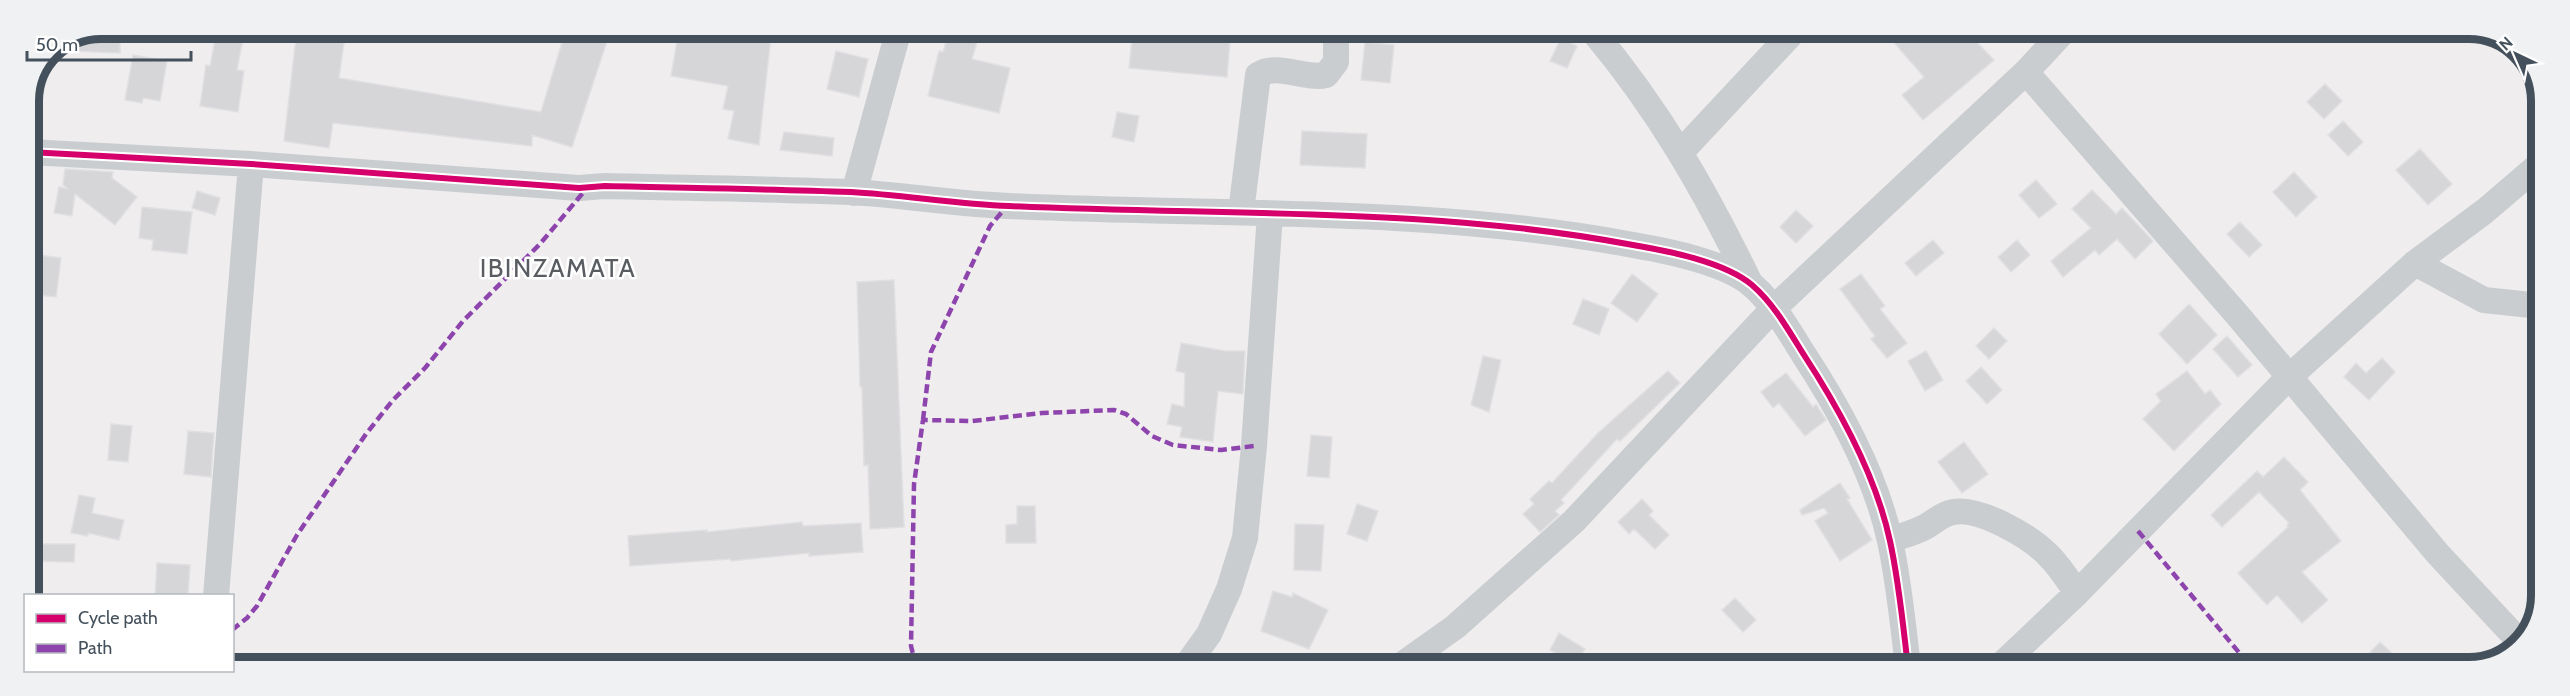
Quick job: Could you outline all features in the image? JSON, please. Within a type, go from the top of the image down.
[{"type":"street","points":[[854,193],[896,39]]},
{"type":"street","points":[[1241,212],[1258,75],[1272,70],[1317,77],[1326,75],[1336,62],[1336,39]]},
{"type":"street","points":[[1599,39],[1649,102],[1681,152],[1704,190],[1750,283],[1774,308],[1819,377],[1851,436],[1890,540],[1907,657]]},
{"type":"street","points":[[1681,152],[1788,39]]},
{"type":"street","points":[[1413,657],[1455,627],[1574,521],[1774,308],[2026,72],[2057,39]]},
{"type":"street","points":[[2026,72],[2240,318],[2438,554],[2515,637]]},
{"type":"street","points":[[39,153],[251,164],[579,188],[605,186],[854,193],[1007,206],[1241,212],[1477,223],[1570,233],[1670,252],[1711,264],[1750,283]]},
{"type":"street","points":[[216,594],[251,164]]},
{"type":"street","points":[[2010,657],[2077,593],[2288,378],[2415,263],[2485,211],[2531,172]]},
{"type":"street","points":[[1192,657],[1209,634],[1229,589],[1245,538],[1254,446],[1270,214]]},
{"type":"street","points":[[2415,263],[2484,300],[2531,305]]},
{"type":"street","points":[[1890,540],[1923,528],[1944,515],[1954,512],[1975,514],[1993,520],[2031,542],[2048,555],[2077,593]]},
{"type":"building","points":[[120,39],[120,53],[64,51],[89,40]]},
{"type":"building","points":[[215,39],[243,39],[237,70],[244,71],[238,112],[200,106],[206,65],[210,66]]},
{"type":"building","points":[[296,39],[345,39],[339,78],[541,112],[563,39],[608,39],[572,147],[532,135],[532,146],[333,123],[329,148],[284,141]]},
{"type":"building","points":[[677,39],[771,39],[759,145],[728,139],[734,111],[723,109],[728,86],[671,76]]},
{"type":"building","points":[[947,39],[978,39],[972,59],[1010,68],[999,113],[928,96],[939,51],[943,52]]},
{"type":"building","points":[[1132,39],[1230,39],[1227,77],[1129,68]]},
{"type":"building","points":[[1561,39],[1577,46],[1567,68],[1550,61]]},
{"type":"building","points":[[1891,39],[1974,39],[1994,60],[1923,120],[1902,95],[1924,77]]},
{"type":"building","points":[[1365,42],[1394,45],[1390,83],[1361,80]]},
{"type":"building","points":[[836,51],[868,59],[859,97],[827,89]]},
{"type":"building","points":[[133,55],[167,61],[160,101],[143,98],[142,103],[125,100]]},
{"type":"building","points":[[2325,84],[2342,101],[2324,119],[2307,102]]},
{"type":"building","points":[[1117,112],[1139,116],[1134,142],[1112,137]]},
{"type":"building","points":[[2343,121],[2363,142],[2348,156],[2328,135]]},
{"type":"building","points":[[1302,131],[1367,134],[1365,168],[1300,165]]},
{"type":"building","points":[[784,132],[834,138],[832,156],[780,150]]},
{"type":"building","points":[[2420,149],[2452,184],[2428,205],[2396,170]]},
{"type":"building","points":[[65,169],[113,172],[112,178],[137,197],[115,225],[75,194],[72,216],[54,213],[59,187],[68,189],[63,185]]},
{"type":"building","points":[[2294,172],[2317,197],[2296,217],[2273,192]]},
{"type":"building","points":[[2036,180],[2057,204],[2039,218],[2019,195]]},
{"type":"building","points":[[2092,190],[2116,214],[2122,208],[2153,241],[2135,259],[2117,239],[2099,255],[2095,250],[2063,277],[2051,261],[2091,228],[2072,209]]},
{"type":"building","points":[[197,191],[220,198],[215,215],[192,208]]},
{"type":"building","points":[[142,207],[192,212],[187,254],[152,250],[153,240],[139,238]]},
{"type":"building","points":[[1796,210],[1813,226],[1796,243],[1780,227]]},
{"type":"building","points":[[2240,222],[2262,245],[2249,257],[2227,234]]},
{"type":"building","points":[[1933,240],[1944,253],[1916,276],[1905,263]]},
{"type":"building","points":[[2017,240],[2030,255],[2011,272],[1998,257]]},
{"type":"building","points":[[39,255],[61,258],[56,297],[39,295]]},
{"type":"building","points":[[1632,274],[1658,294],[1637,322],[1611,303]]},
{"type":"building","points":[[1861,274],[1885,306],[1880,309],[1907,343],[1887,358],[1871,339],[1875,336],[1840,289]]},
{"type":"building","points":[[894,280],[904,527],[870,529],[868,465],[864,466],[857,282]]},
{"type":"building","points":[[1583,299],[1609,309],[1599,335],[1573,324]]},
{"type":"building","points":[[2189,304],[2217,335],[2187,364],[2159,334]]},
{"type":"building","points":[[1994,328],[2007,341],[1989,359],[1976,346]]},
{"type":"building","points":[[2227,336],[2252,365],[2238,377],[2213,349]]},
{"type":"building","points":[[1181,343],[1225,351],[1245,351],[1243,394],[1218,391],[1213,442],[1180,437],[1182,427],[1167,424],[1172,404],[1184,407],[1185,373],[1176,371]]},
{"type":"building","points":[[1926,351],[1943,380],[1925,391],[1908,361]]},
{"type":"building","points":[[1483,356],[1501,360],[1489,412],[1471,405]]},
{"type":"building","points":[[2382,358],[2395,372],[2369,400],[2344,377],[2356,363],[2366,373]]},
{"type":"building","points":[[1981,367],[2002,390],[1987,404],[1966,381]]},
{"type":"building","points":[[1668,371],[1680,383],[1620,441],[1617,439],[1561,500],[1564,503],[1555,511],[1559,515],[1540,532],[1523,514],[1534,504],[1530,499],[1549,481],[1552,483],[1598,433]]},
{"type":"building","points":[[2187,371],[2205,394],[2210,390],[2221,404],[2174,451],[2143,419],[2161,401],[2156,394]]},
{"type":"building","points":[[1786,373],[1813,407],[1816,404],[1826,420],[1805,436],[1779,403],[1773,408],[1761,392]]},
{"type":"building","points":[[111,424],[132,426],[128,462],[108,460]]},
{"type":"building","points":[[188,431],[214,433],[211,477],[184,474]]},
{"type":"building","points":[[1311,435],[1332,437],[1329,478],[1307,476]]},
{"type":"building","points":[[1964,442],[1988,474],[1962,493],[1938,462]]},
{"type":"building","points":[[2284,457],[2308,482],[2300,490],[2341,541],[2302,572],[2328,600],[2302,623],[2277,595],[2267,605],[2238,573],[2288,527],[2289,523],[2259,492],[2222,527],[2211,515],[2257,471],[2263,477]]},
{"type":"building","points":[[1840,483],[1872,540],[1840,561],[1815,521],[1828,513],[1824,508],[1802,515],[1800,510]]},
{"type":"building","points":[[79,495],[95,498],[92,513],[124,520],[119,540],[88,533],[88,536],[71,533]]},
{"type":"building","points":[[1642,499],[1653,511],[1649,515],[1669,535],[1655,549],[1634,529],[1629,534],[1618,522]]},
{"type":"building","points":[[1357,504],[1378,511],[1367,541],[1347,534]]},
{"type":"building","points":[[1017,506],[1035,506],[1036,543],[1006,543],[1006,525],[1017,524]]},
{"type":"building","points":[[802,522],[803,526],[861,523],[863,552],[809,556],[809,553],[731,561],[730,559],[630,566],[628,536],[707,530],[707,532]]},
{"type":"building","points":[[1295,524],[1324,525],[1321,571],[1294,570]]},
{"type":"building","points":[[39,544],[75,544],[74,562],[39,561]]},
{"type":"building","points":[[157,563],[190,565],[188,594],[155,594]]},
{"type":"building","points":[[1273,591],[1292,597],[1293,593],[1328,610],[1309,649],[1261,631]]},
{"type":"building","points":[[1735,598],[1756,620],[1743,632],[1722,610]]},
{"type":"building","points":[[1559,633],[1585,649],[1579,657],[1562,657],[1550,650]]},
{"type":"building","points":[[2380,642],[2396,657],[2366,657]]},
{"type":"marked path","points":[[234,628],[257,606],[297,535],[366,434],[393,400],[425,368],[463,321],[540,244],[587,188]]},
{"type":"marked path","points":[[923,420],[931,352],[990,226],[1007,206]]},
{"type":"marked path","points":[[914,657],[911,646],[914,484],[923,420],[972,421],[1042,413],[1114,410],[1126,414],[1152,436],[1173,445],[1221,450],[1254,446]]},
{"type":"marked path","points":[[2138,531],[2243,657]]},
{"type":"cycle path","points":[[39,153],[251,164],[579,188],[605,186],[851,192],[1009,206],[1400,218],[1556,233],[1679,254],[1727,270],[1741,277],[1760,292],[1787,327],[1843,421],[1866,468],[1884,517],[1896,572],[1907,657]]},
{"type":"district","name":"IBINZAMATA","points":[[558,268]]}]
